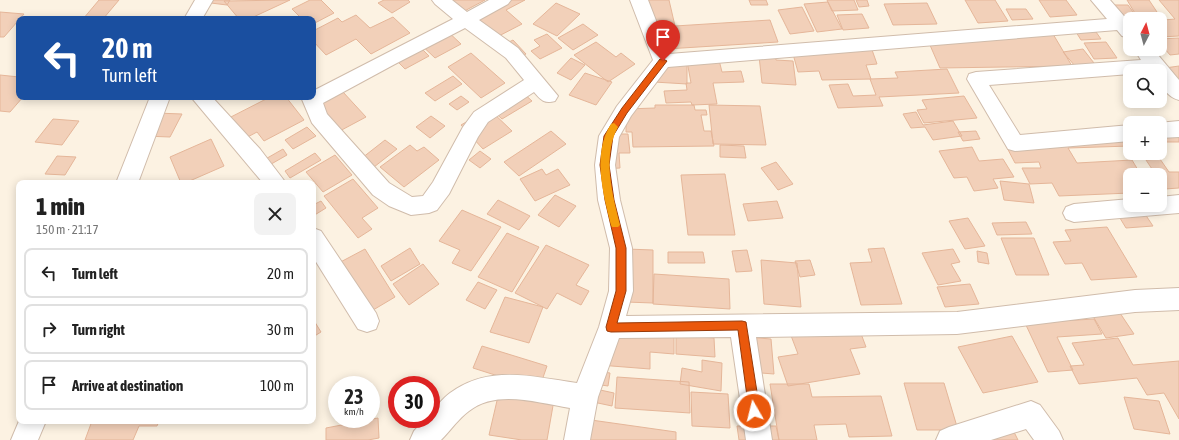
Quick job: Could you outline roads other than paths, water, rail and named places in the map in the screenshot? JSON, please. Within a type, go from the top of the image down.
[{"type":"street","points":[[195,16],[204,0]]},
{"type":"street","points":[[312,100],[319,118],[381,190],[397,200],[412,206],[429,204],[441,188],[470,132],[481,117],[542,89],[512,53],[441,0]]},
{"type":"street","points":[[316,95],[466,20],[502,0]]},
{"type":"street","points":[[639,0],[663,61]]},
{"type":"street","points":[[1101,1],[1121,0]]},
{"type":"street","points":[[1101,1],[1123,27]]},
{"type":"street","points":[[577,440],[584,398],[611,327],[621,291],[621,248],[610,200],[605,165],[609,136],[624,110],[663,61],[1123,29]]},
{"type":"street","points":[[1149,56],[1156,64]]},
{"type":"street","points":[[1123,68],[976,79],[1015,143],[1123,134]]},
{"type":"street","points":[[1167,78],[1179,94]]},
{"type":"street","points":[[128,180],[159,100]]},
{"type":"street","points":[[204,100],[253,155],[273,180]]},
{"type":"street","points":[[1167,130],[1179,129]]},
{"type":"street","points":[[1074,213],[1179,204]]},
{"type":"street","points":[[316,243],[367,321]]},
{"type":"street","points":[[611,327],[957,323],[1135,301],[1179,300]]},
{"type":"street","points":[[742,326],[759,440]]},
{"type":"street","points":[[423,440],[459,402],[482,389],[509,386],[584,398]]},
{"type":"street","points":[[950,440],[1031,414],[1050,440]]},
{"type":"street","points":[[24,440],[32,424]]}]
